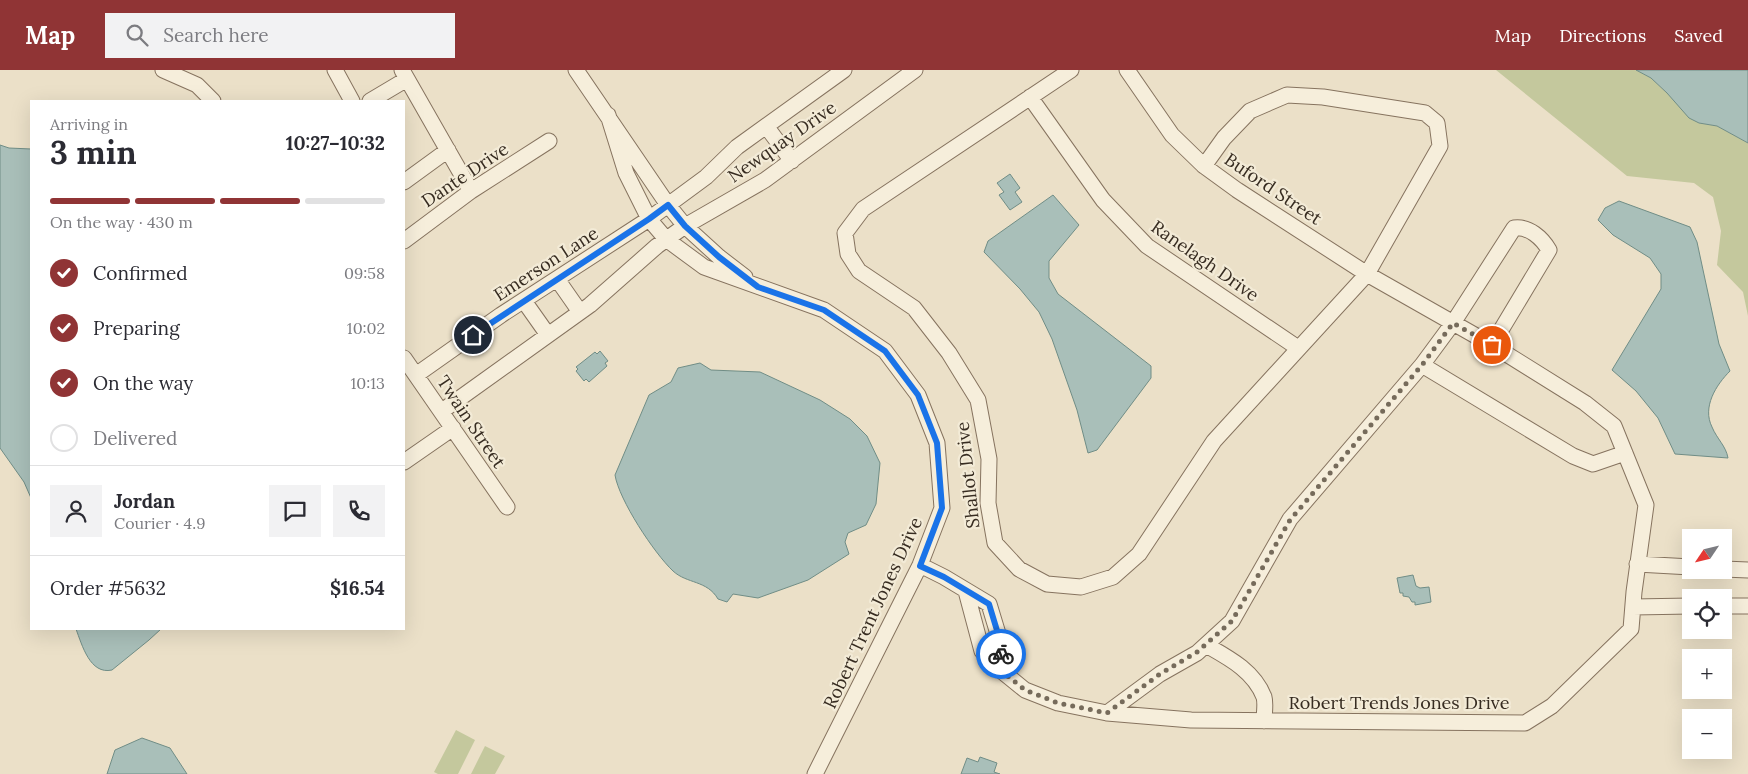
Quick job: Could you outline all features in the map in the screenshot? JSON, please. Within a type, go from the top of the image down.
[{"type":"street","points":[[163,70],[197,85],[212,100]]},
{"type":"street","points":[[335,70],[351,100]]},
{"type":"street","name":"Robert Trent Jones Drive","points":[[576,70],[668,205],[685,226],[719,257],[758,287]]},
{"type":"street","name":"Newquay Drive","points":[[649,219],[706,177],[737,147],[844,70]]},
{"type":"street","name":"Newquay Drive","points":[[442,411],[580,312],[666,239],[765,180],[915,70]]},
{"type":"street","name":"Shallot Drive","points":[[1071,70],[863,209],[845,233],[848,254],[859,271],[914,308],[949,352],[978,400],[989,459],[988,503],[995,543],[1019,569],[1047,584],[1081,587],[1112,577],[1139,554],[1214,441],[1367,274],[1440,146],[1437,123],[1425,113],[1323,97],[1287,96],[1250,111],[1224,138],[1204,166]]},
{"type":"street","name":"Buford Street","points":[[1127,70],[1172,135],[1204,166],[1237,190],[1367,274],[1426,308]]},
{"type":"street","points":[[371,100],[404,75],[471,191]]},
{"type":"street","name":"Ranelagh Drive","points":[[1030,97],[1102,200],[1147,246],[1298,348]]},
{"type":"street","name":"Robert Trent Jones Drive","points":[[608,115],[626,173],[649,219],[666,239],[704,267],[824,310],[885,351],[918,395],[937,443],[942,508],[920,566],[815,774]]},
{"type":"street","points":[[766,126],[792,161]]},
{"type":"street","name":"Dante Drive","points":[[405,240],[471,191],[549,141]]},
{"type":"street","points":[[405,181],[448,150]]},
{"type":"street","name":"Emerson Lane","points":[[416,375],[649,219]]},
{"type":"street","points":[[1107,713],[1160,674],[1197,652],[1232,621],[1290,520],[1422,365],[1453,323],[1514,228],[1523,227],[1543,240],[1549,250],[1492,345]]},
{"type":"street","points":[[557,279],[580,312]]},
{"type":"street","points":[[524,301],[548,335]]},
{"type":"street","name":"Robert Trends Jones Drive","points":[[966,591],[982,651],[999,669],[1025,690],[1058,703],[1107,713],[1191,720],[1525,723],[1552,706],[1631,629],[1637,564],[1646,505],[1614,426],[1585,403],[1492,345],[1426,308]]},
{"type":"street","name":"Twain Street","points":[[405,359],[507,507]]},
{"type":"street","points":[[1422,365],[1573,456],[1593,464],[1626,454]]},
{"type":"street","points":[[405,461],[453,428]]},
{"type":"street","points":[[1637,564],[1682,566]]},
{"type":"street","points":[[920,566],[989,604],[1002,647],[999,669]]},
{"type":"street","points":[[1732,569],[1748,570]]},
{"type":"street","points":[[1632,607],[1682,606]]},
{"type":"street","points":[[1732,606],[1748,606]]},
{"type":"street","points":[[978,636],[997,631]]},
{"type":"street","points":[[1206,645],[1227,656],[1251,674],[1264,698],[1264,721]]},
{"type":"green space","points":[[1496,70],[1636,70],[1651,78],[1699,123],[1717,126],[1748,143],[1748,316],[1743,292],[1717,265],[1721,231],[1713,197],[1694,183],[1627,176]]},
{"type":"green space","points":[[456,730],[475,740],[458,774],[438,774],[434,772]]},
{"type":"green space","points":[[485,746],[505,756],[495,774],[471,774]]},
{"type":"water","points":[[1636,70],[1748,70],[1748,143],[1717,126],[1699,123],[1689,118],[1651,78]]},
{"type":"water","points":[[0,145],[9,148],[30,149],[30,496],[24,482],[0,448]]},
{"type":"water","points":[[1010,174],[1020,188],[1015,192],[1022,202],[1010,210],[999,195],[1004,192],[997,183]]},
{"type":"water","points":[[1053,195],[1079,225],[1049,261],[1049,278],[1058,294],[1151,366],[1151,378],[1097,450],[1088,453],[1077,410],[1052,339],[1039,312],[1020,289],[984,252],[988,241]]},
{"type":"water","points":[[1619,201],[1690,227],[1697,242],[1719,344],[1730,371],[1712,397],[1709,412],[1712,427],[1728,458],[1675,454],[1658,418],[1636,391],[1612,370],[1661,289],[1661,274],[1650,258],[1613,235],[1598,220],[1605,208]]},
{"type":"water","points":[[600,351],[608,361],[605,363],[607,366],[589,382],[586,379],[584,381],[576,371],[578,369],[576,367],[595,352],[597,354]]},
{"type":"water","points":[[700,363],[711,370],[760,372],[820,400],[850,419],[867,436],[880,463],[876,504],[866,525],[848,533],[845,542],[849,554],[808,580],[758,598],[733,594],[727,602],[718,599],[708,588],[684,578],[665,563],[638,526],[623,498],[615,475],[649,395],[671,382],[678,368]]},
{"type":"water","points":[[1413,575],[1416,586],[1420,588],[1429,587],[1431,602],[1415,605],[1415,602],[1412,602],[1409,597],[1403,596],[1403,593],[1400,593],[1397,578]]},
{"type":"water","points":[[76,630],[160,630],[112,670],[98,668],[88,657]]},
{"type":"water","points":[[142,738],[170,748],[187,774],[107,774],[115,750]]},
{"type":"water","points":[[980,757],[997,763],[994,772],[1000,774],[961,774],[967,758],[978,762]]},
{"type":"way so far","points":[[1001,654],[999,669],[1025,690],[1058,703],[1107,713],[1160,674],[1197,652],[1232,621],[1290,520],[1422,365],[1453,323],[1492,345]]},
{"type":"route","points":[[473,335],[668,205],[685,226],[719,257],[758,287],[824,310],[885,351],[918,395],[937,443],[942,508],[920,566],[944,577],[989,604],[1002,647],[1001,654]]}]
